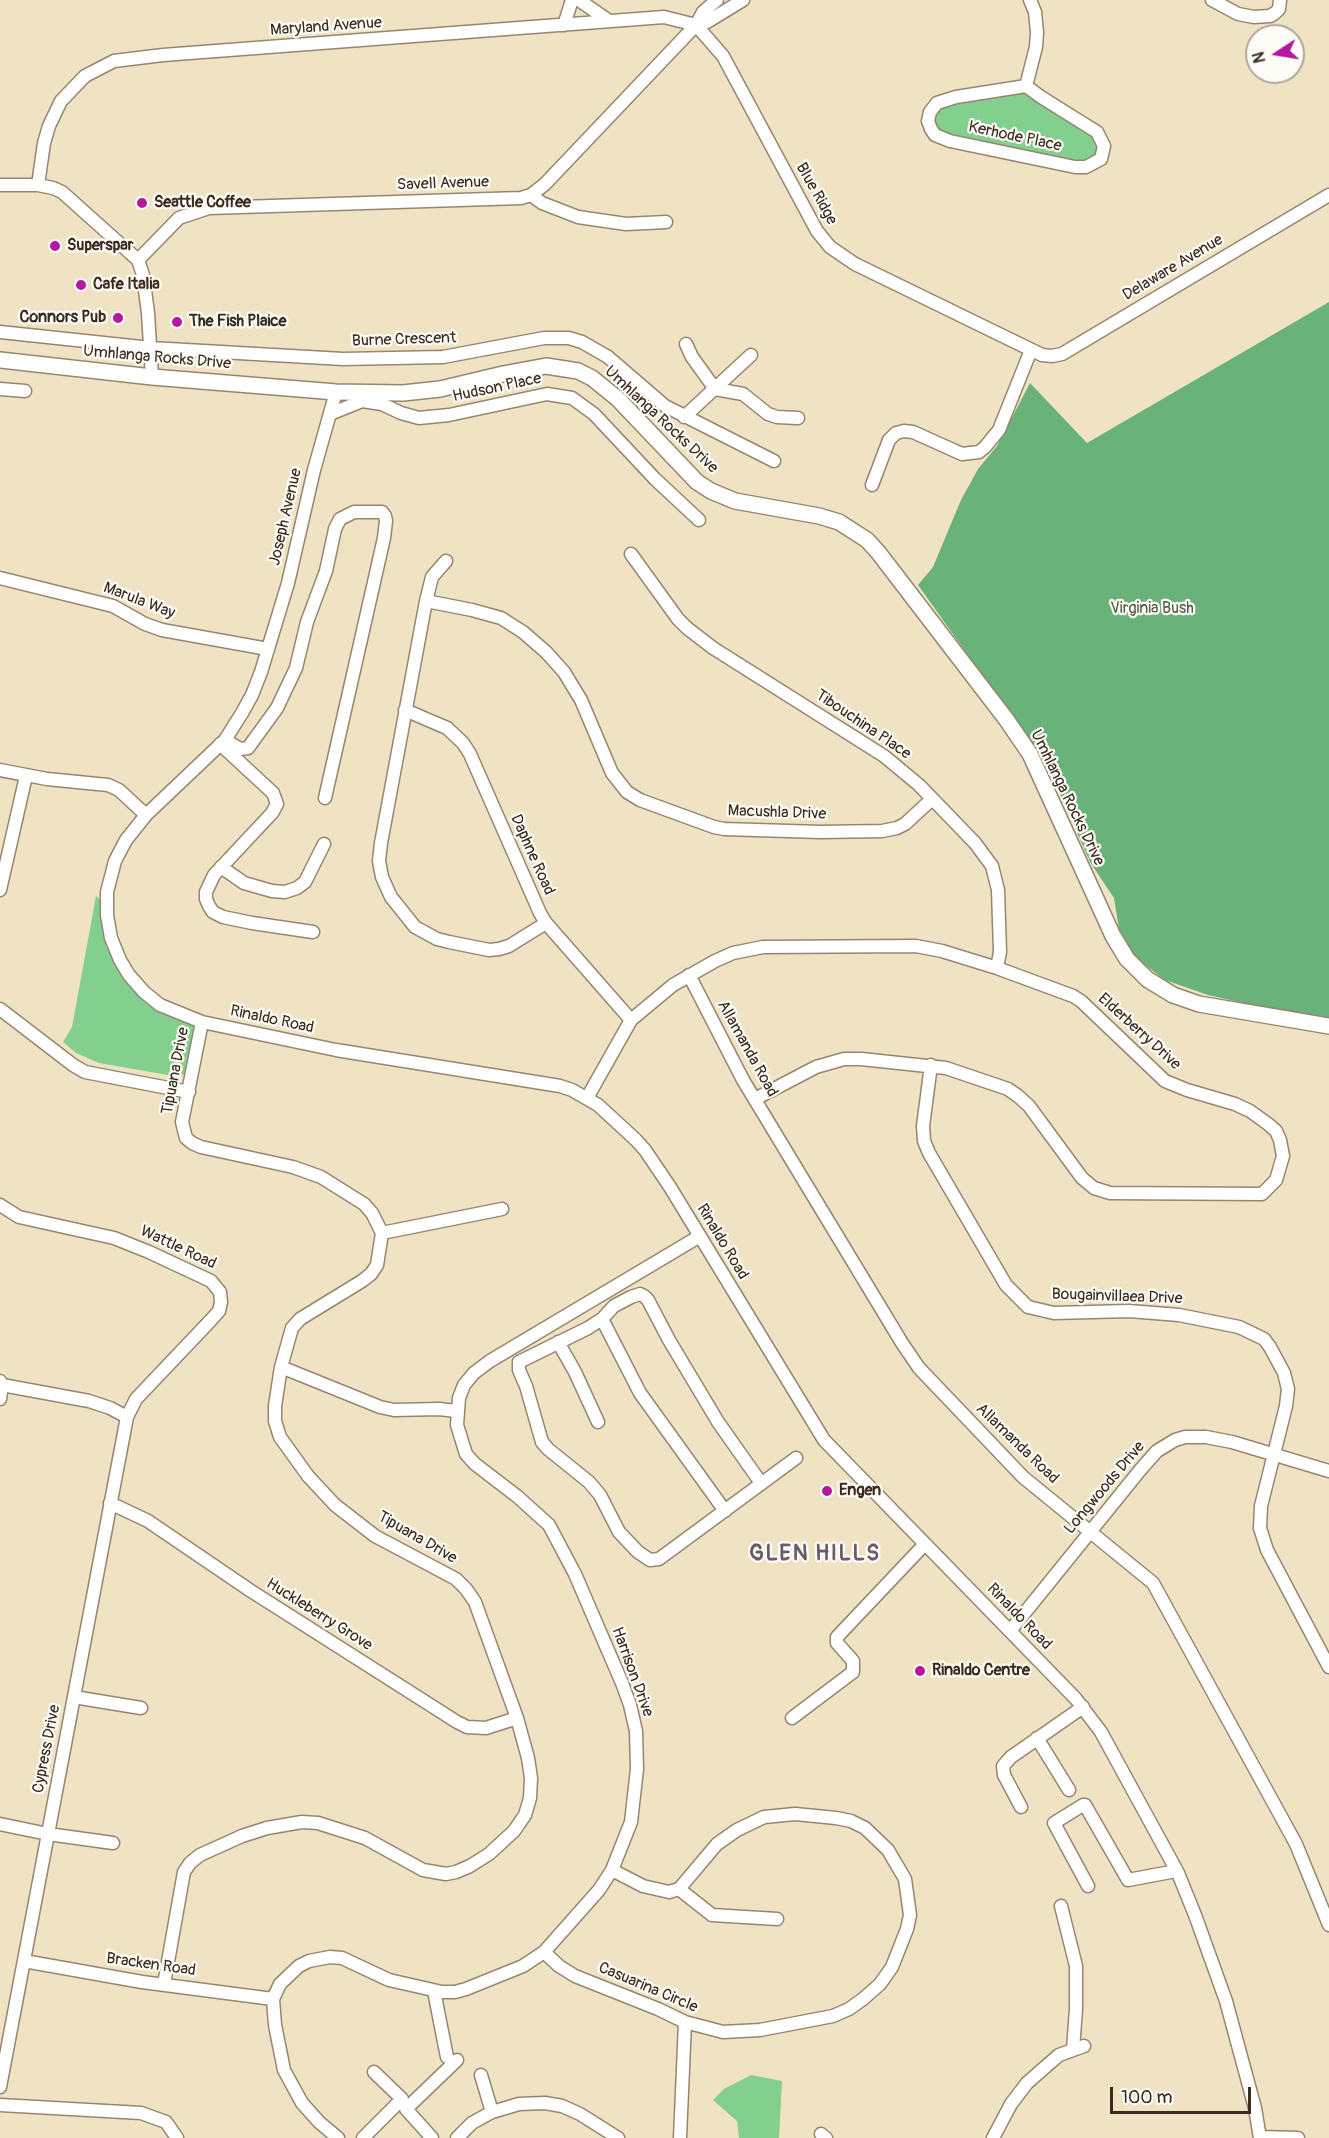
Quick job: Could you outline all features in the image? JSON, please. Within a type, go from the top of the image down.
[{"type":"main road","name":"Umhlanga Rocks Drive","points":[[0,360],[152,377],[336,392],[403,393],[440,389],[546,366],[578,371],[592,378],[605,387],[697,482],[711,491],[735,501],[819,516],[839,522],[867,540],[1025,746],[1113,936],[1123,954],[1137,971],[1161,988],[1192,1002],[1329,1026]]},
{"type":"street","points":[[564,25],[572,0]]},
{"type":"street","points":[[579,0],[609,21]]},
{"type":"street","points":[[1026,86],[1037,32],[1035,12],[1030,0]]},
{"type":"street","points":[[1212,0],[1238,14],[1263,17],[1279,9],[1280,0]]},
{"type":"street","points":[[696,25],[722,14],[738,1]]},
{"type":"street","points":[[666,222],[626,224],[578,217],[543,203],[531,195],[545,184],[696,25],[712,4]]},
{"type":"street","name":"Maryland Avenue","points":[[38,185],[49,126],[61,101],[86,75],[114,61],[163,55],[664,17],[696,25]]},
{"type":"street","name":"Blue Ridge","points":[[696,25],[723,56],[817,231],[831,248],[855,264],[1031,350]]},
{"type":"street","name":"Kerhode Place","points":[[1026,86],[1097,132],[1104,146],[1101,159],[1086,167],[1076,167],[950,141],[935,135],[931,129],[928,121],[930,112],[937,103],[956,97],[1026,86]]},
{"type":"street","points":[[0,185],[38,185],[54,188],[69,196],[138,260],[143,274],[152,377]]},
{"type":"street","name":"Savell Avenue","points":[[138,260],[179,218],[209,208],[510,198],[531,195]]},
{"type":"street","name":"Delaware Avenue","points":[[1031,350],[1052,357],[1062,354],[1329,195]]},
{"type":"street","name":"Burne Crescent","points":[[0,332],[151,348],[343,359],[443,357],[544,338],[569,338],[582,342],[608,357],[665,406],[774,461]]},
{"type":"street","points":[[686,344],[692,357],[715,389],[743,394],[768,414],[798,418]]},
{"type":"street","points":[[872,485],[889,440],[896,433],[914,432],[962,454],[979,452],[985,447],[999,429],[1031,350]]},
{"type":"street","points":[[684,417],[751,355]]},
{"type":"street","points":[[0,389],[25,391]]},
{"type":"street","name":"Joseph Avenue","points":[[268,649],[288,583],[314,470],[336,392]]},
{"type":"street","name":"Hudson Place","points":[[330,414],[362,401],[373,402],[419,418],[457,414],[547,394],[572,398],[594,414],[655,479],[699,520]]},
{"type":"street","points":[[223,742],[240,749],[249,747],[277,708],[296,668],[307,622],[326,571],[335,529],[340,519],[354,512],[382,512],[386,521],[384,538],[325,798]]},
{"type":"street","name":"Tibouchina Place","points":[[631,554],[687,628],[713,648],[884,756],[919,785],[975,843],[992,866],[998,890],[1000,952],[997,968]]},
{"type":"street","points":[[446,561],[432,577],[426,601],[380,852],[382,877],[391,897],[407,919],[423,932],[449,942],[489,950],[509,946],[546,923]]},
{"type":"street","name":"Marula Way","points":[[0,578],[113,606],[145,624],[162,630],[268,649]]},
{"type":"street","name":"Macushla Drive","points":[[426,601],[501,618],[523,632],[546,652],[564,672],[581,700],[612,773],[627,792],[640,800],[724,829],[831,832],[882,831],[897,828],[905,824],[932,799]]},
{"type":"street","name":"Rinaldo Road","points":[[268,649],[252,695],[223,742],[146,815],[126,840],[115,861],[107,892],[107,915],[111,938],[120,960],[144,992],[160,1005],[201,1022],[336,1050],[545,1083],[572,1090],[598,1105],[645,1150],[824,1440],[924,1545],[1010,1630],[1083,1707],[1101,1732],[1176,1870],[1203,1935],[1226,2001],[1255,2108],[1260,2137]]},
{"type":"street","name":"Daphne Road","points":[[405,710],[447,728],[463,743],[546,923],[631,1020]]},
{"type":"street","points":[[223,742],[273,793],[277,804],[272,813],[208,884],[206,900],[213,912],[223,916],[252,923],[313,932]]},
{"type":"street","points":[[0,770],[26,776],[108,784],[119,790],[146,815]]},
{"type":"street","points":[[0,890],[26,776]]},
{"type":"street","points":[[221,867],[244,883],[272,891],[285,892],[305,882],[324,844]]},
{"type":"street","name":"Elderberry Drive","points":[[587,1098],[631,1020],[688,975],[733,953],[783,946],[916,946],[942,951],[997,968],[1063,991],[1081,1001],[1165,1081],[1235,1104],[1268,1124],[1276,1131],[1283,1156],[1273,1184],[1262,1194],[1110,1193],[1094,1188],[1082,1178],[1029,1106],[1013,1093],[995,1084],[946,1068],[844,1059],[816,1067],[755,1099]]},
{"type":"street","name":"Allamanda Road","points":[[688,975],[743,1080],[919,1368],[1023,1477],[1153,1583],[1296,1844],[1329,1925]]},
{"type":"street","points":[[0,1009],[85,1072],[189,1092]]},
{"type":"street","name":"Tipuana Drive","points":[[164,1984],[184,1872],[200,1855],[242,1836],[281,1824],[318,1823],[365,1838],[423,1870],[446,1874],[456,1872],[489,1854],[514,1831],[525,1815],[530,1797],[531,1778],[517,1718],[475,1602],[466,1589],[456,1579],[375,1536],[335,1505],[308,1476],[280,1437],[275,1421],[275,1406],[281,1367],[292,1328],[300,1319],[371,1274],[377,1265],[382,1233],[372,1213],[363,1204],[321,1177],[293,1167],[192,1143],[186,1138],[182,1122],[201,1022]]},
{"type":"street","name":"Bougainvillaea Drive","points":[[931,1065],[924,1110],[924,1141],[934,1164],[993,1264],[1011,1291],[1028,1306],[1039,1310],[1070,1313],[1130,1311],[1179,1315],[1239,1327],[1264,1339],[1284,1373],[1288,1389],[1286,1406],[1259,1516],[1262,1538],[1329,1667]]},
{"type":"street","name":"Wattle Road","points":[[0,1206],[19,1217],[125,1242],[211,1281],[220,1292],[219,1311],[136,1399],[127,1417]]},
{"type":"street","points":[[382,1233],[502,1209]]},
{"type":"street","name":"Harrison Drive","points":[[273,1999],[280,1984],[299,1966],[309,1960],[330,1957],[342,1958],[389,1980],[434,1991],[455,1992],[466,1989],[523,1966],[544,1952],[598,1890],[612,1870],[631,1822],[634,1799],[637,1769],[636,1731],[630,1705],[557,1536],[541,1517],[475,1464],[466,1454],[460,1440],[456,1411],[464,1385],[474,1373],[700,1236]]},
{"type":"street","points":[[761,1483],[718,1422],[648,1300],[640,1294],[614,1306],[602,1319],[583,1330],[519,1362],[520,1374],[529,1393],[539,1436],[548,1449],[594,1487],[628,1543],[646,1558],[654,1560],[726,1511],[796,1458]]},
{"type":"street","points":[[573,1312],[583,1330]]},
{"type":"street","points":[[602,1319],[640,1393],[726,1511]]},
{"type":"street","points":[[558,1342],[598,1422]]},
{"type":"street","points":[[281,1367],[380,1407],[394,1410],[456,1411]]},
{"type":"street","points":[[0,1399],[1,1383],[89,1401],[127,1417]]},
{"type":"street","name":"Cypress Drive","points":[[0,2087],[127,1417]]},
{"type":"street","name":"Longwoods Drive","points":[[1010,1630],[1157,1451],[1175,1440],[1185,1437],[1206,1437],[1233,1442],[1329,1471]]},
{"type":"street","name":"Huckleberry Grove","points":[[110,1503],[148,1521],[251,1591],[457,1722],[467,1727],[486,1728],[517,1718]]},
{"type":"street","points":[[792,1718],[853,1672],[853,1661],[837,1640],[846,1627],[924,1545]]},
{"type":"street","points":[[74,1697],[141,1708]]},
{"type":"street","points":[[1021,1807],[1004,1775],[1003,1766],[1011,1757],[1083,1707]]},
{"type":"street","points":[[1038,1738],[1069,1790]]},
{"type":"street","points":[[1088,1886],[1054,1823],[1083,1805],[1128,1880],[1176,1870]]},
{"type":"street","name":"Casuarina Circle","points":[[544,1952],[559,1966],[575,1976],[658,2009],[684,2022],[723,2032],[760,2030],[814,2020],[849,2009],[880,1984],[892,1967],[910,1915],[905,1879],[888,1850],[865,1828],[843,1819],[795,1814],[764,1817],[737,1830],[717,1844],[679,1889]]},
{"type":"street","points":[[0,1824],[113,1844]]},
{"type":"street","points":[[612,1870],[651,1889],[669,1892],[679,1889],[712,1915],[777,1919]]},
{"type":"street","points":[[993,2138],[1019,2092],[1059,2055],[1079,2047],[1076,1965],[1061,1906]]},
{"type":"street","name":"Bracken Road","points":[[24,1961],[142,1982],[273,1999]]},
{"type":"street","points":[[432,2138],[406,2109],[452,2059],[434,1991]]},
{"type":"street","points":[[273,1999],[274,2025],[284,2070],[302,2103],[338,2138]]},
{"type":"street","points":[[680,2138],[684,2022]]},
{"type":"street","points":[[363,2138],[402,2099],[374,2072]]},
{"type":"street","points":[[481,2075],[492,2112]]},
{"type":"street","points":[[457,2138],[472,2123],[492,2112],[506,2107],[532,2103],[562,2106],[580,2114],[618,2138]]},
{"type":"street","points":[[0,2105],[141,2113],[166,2122],[177,2138]]},
{"type":"street","points":[[1260,2137],[1298,2138]]},
{"type":"green space","points":[[1025,90],[1092,132],[1098,144],[1097,154],[1078,163],[949,134],[936,128],[934,120],[937,111],[946,102]]},
{"type":"green space","name":"Virginia Bush","points":[[1329,302],[1329,1017],[1252,1005],[1208,995],[1165,980],[1137,959],[1119,929],[1114,898],[1090,862],[1049,769],[918,585],[933,567],[961,500],[978,469],[997,446],[1030,383],[1087,443]]},
{"type":"green space","points":[[96,896],[101,900],[127,970],[162,1007],[200,1019],[188,1072],[179,1077],[99,1063],[76,1053],[63,1042],[72,1027]]},
{"type":"green space","points":[[751,2075],[782,2081],[779,2138],[739,2138],[737,2121],[713,2100],[724,2089]]},
{"type":"place","name":"Seattle Coffee","points":[[142,203]]},
{"type":"place","name":"Superspar","points":[[55,246]]},
{"type":"place","name":"Cafe Italia","points":[[81,285]]},
{"type":"place","name":"Connors Pub","points":[[118,318]]},
{"type":"place","name":"The Fish Plaice","points":[[177,322]]},
{"type":"place","name":"Engen","points":[[827,1491]]},
{"type":"place","name":"Rinaldo Centre","points":[[920,1671]]},
{"type":"district","name":"GLEN HILLS","points":[[815,1554]]}]
